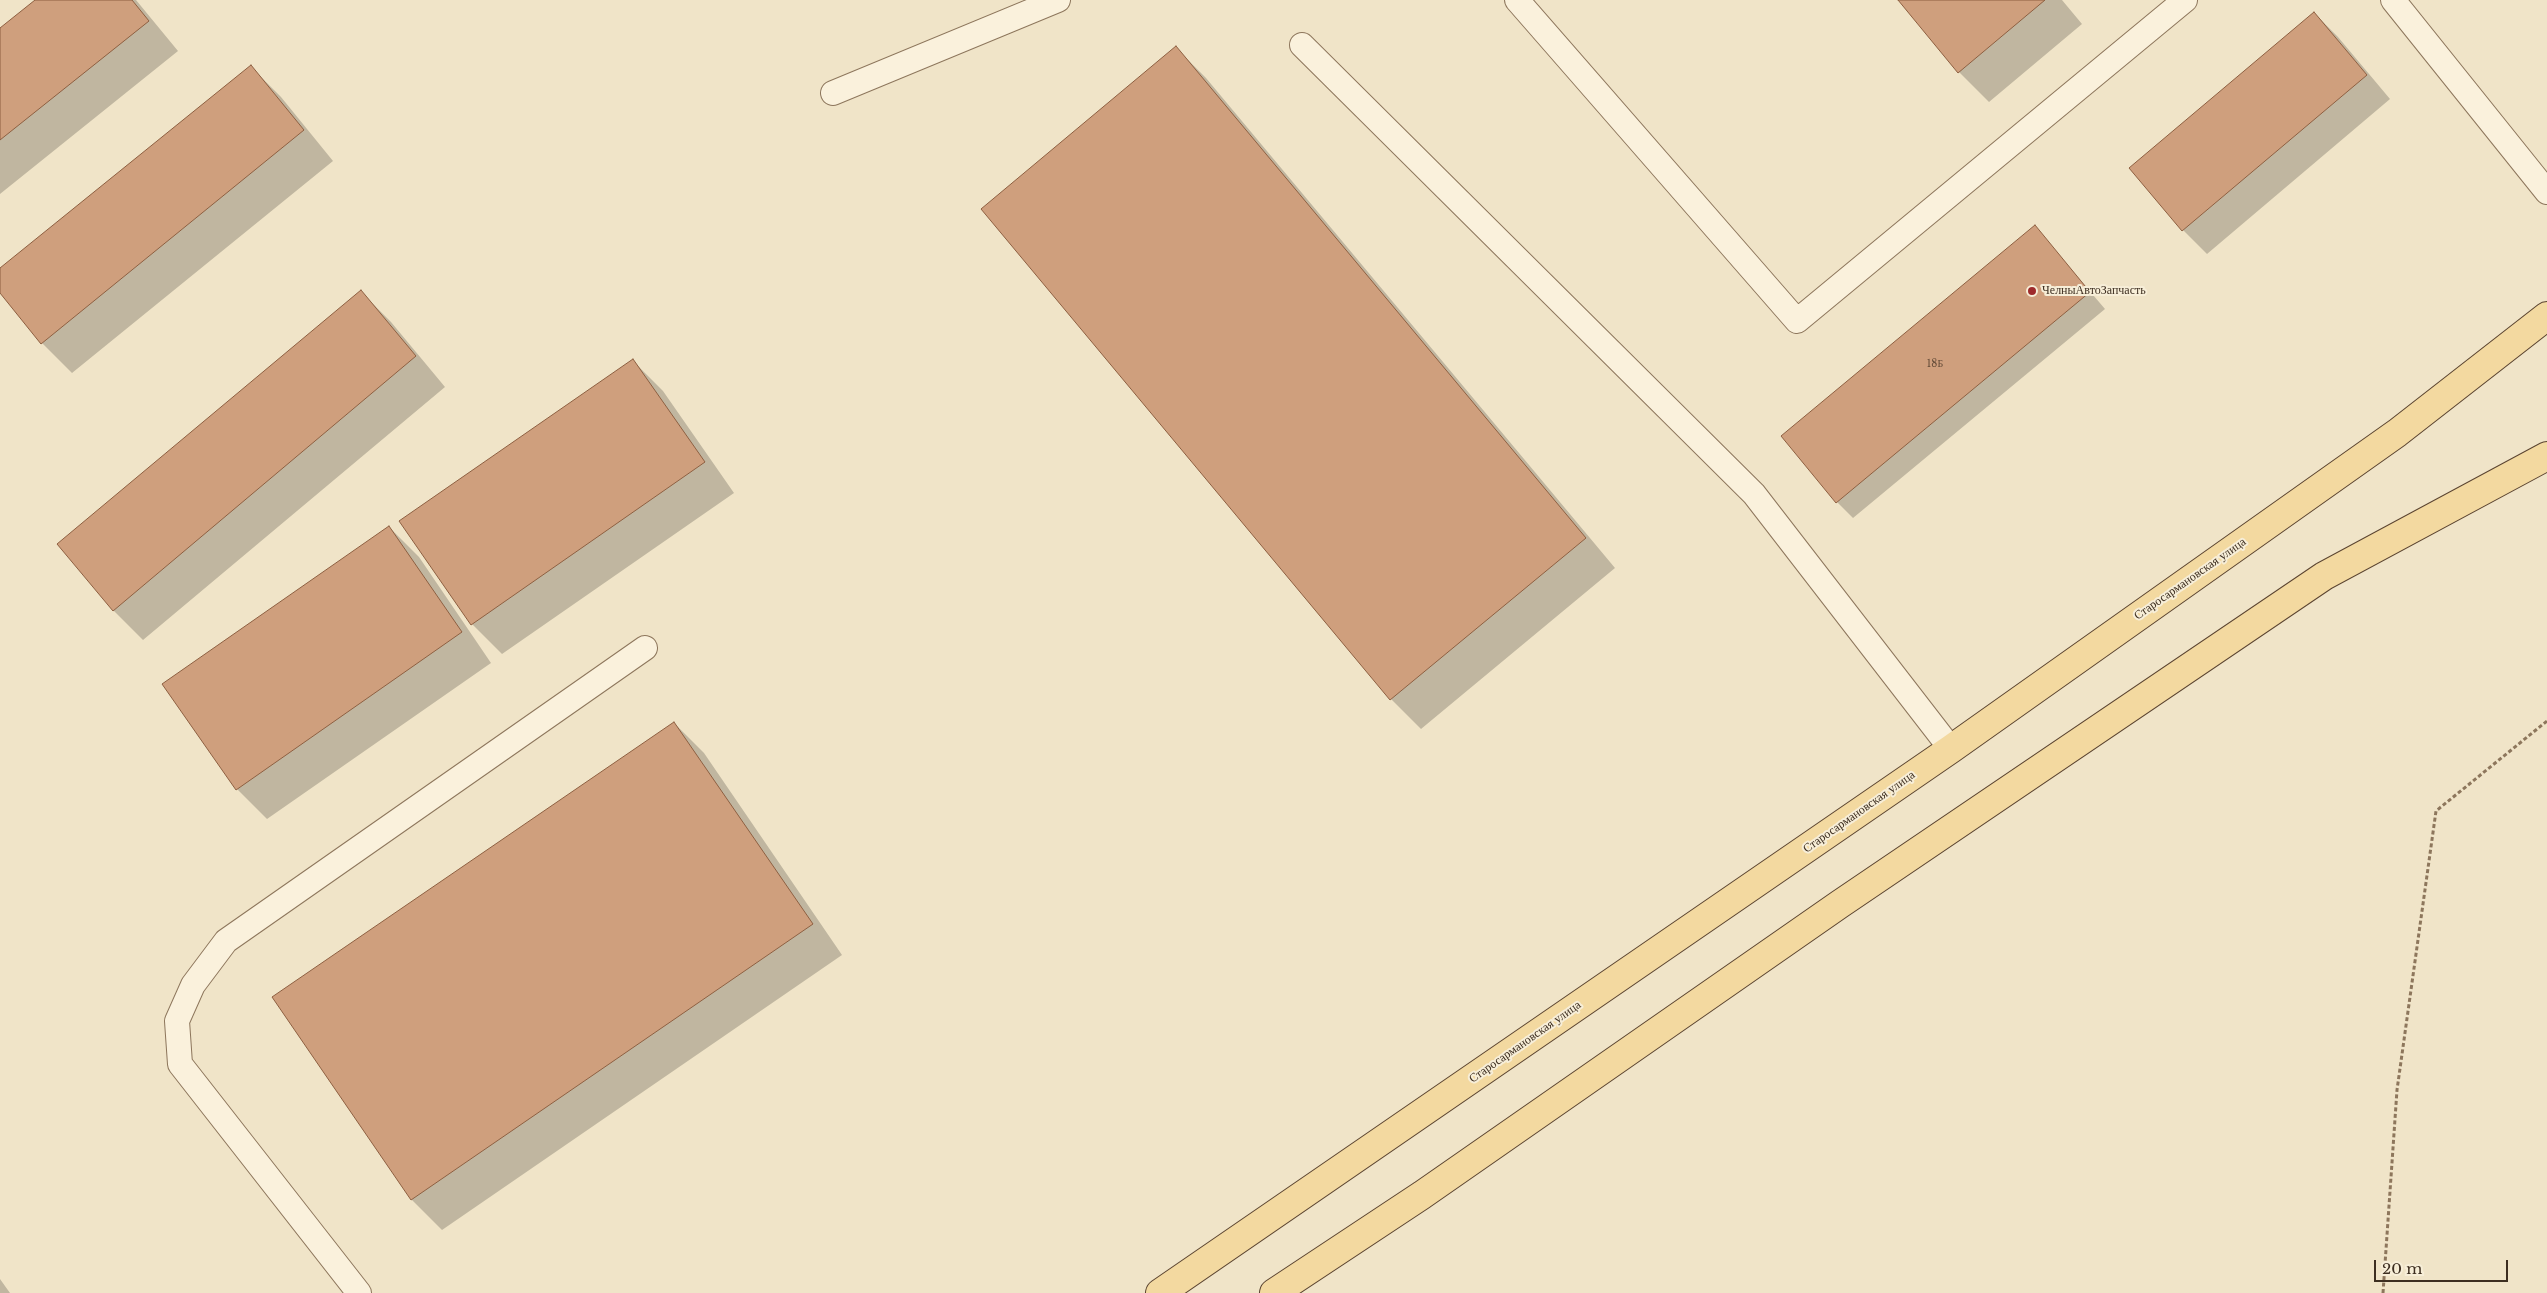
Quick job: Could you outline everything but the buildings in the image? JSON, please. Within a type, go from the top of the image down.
[{"type":"main road","name":"Старосармановская улица","points":[[1160,1293],[1951,749],[2397,432],[2547,316]]},
{"type":"main road","points":[[1274,1293],[1422,1195],[1849,898],[2324,576],[2547,456]]},
{"type":"lane","points":[[832,93],[1058,0]]},
{"type":"lane","points":[[1517,0],[1797,321],[2185,0]]},
{"type":"lane","points":[[2393,0],[2547,192]]},
{"type":"lane","points":[[1302,46],[1754,494],[1951,749]]},
{"type":"lane","points":[[359,1293],[180,1064],[177,1021],[193,985],[226,941],[645,648]]},
{"type":"path","points":[[2383,1293],[2396,1090],[2436,811],[2547,721]]},
{"type":"place","name":"ЧелныАвтоЗапчасть","points":[[2032,291]]}]
